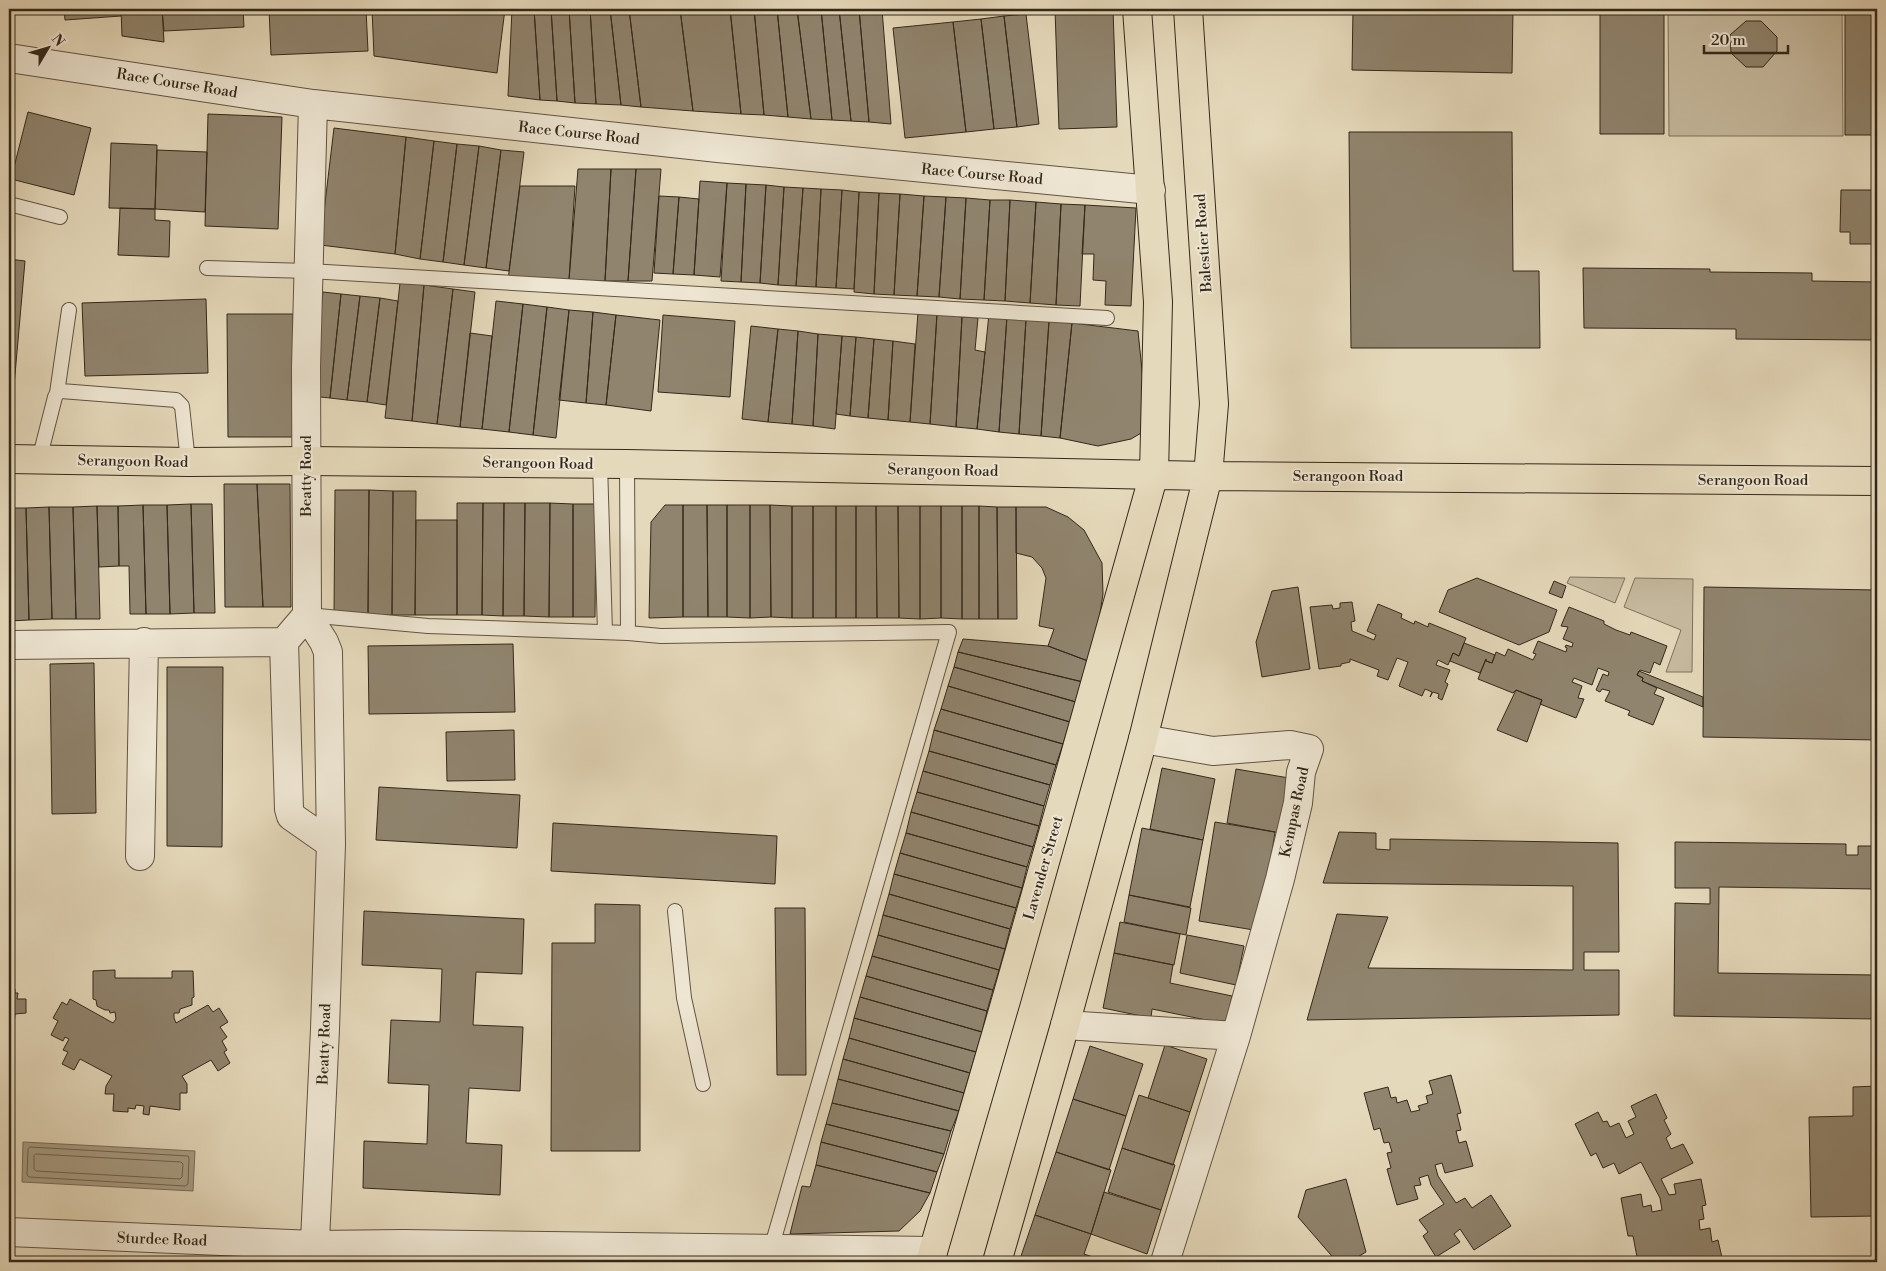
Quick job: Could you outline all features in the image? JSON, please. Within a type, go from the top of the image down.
[{"type":"main road","points":[[1138,9],[1158,302],[1154,474]]},
{"type":"main road","name":"Balestier Road","points":[[1188,9],[1213,394],[1208,476]]},
{"type":"main road","name":"Serangoon Road","points":[[9,459],[188,462],[600,463],[1208,476],[1877,481]]},
{"type":"main road","name":"Lavender Street","points":[[932,1256],[1154,474]]},
{"type":"main road","points":[[997,1262],[1065,1025],[1143,739],[1208,476]]},
{"type":"street","name":"Race Course Road","points":[[9,58],[313,104],[700,146],[1151,190]]},
{"type":"street","name":"Beatty Road","points":[[313,104],[306,461],[308,615],[328,652],[331,844],[314,1254]]},
{"type":"street","points":[[308,615],[284,642],[289,809],[291,816],[331,844]]},
{"type":"street","points":[[9,645],[144,642],[284,642]]},
{"type":"street","points":[[140,856],[144,642]]},
{"type":"street","name":"Kempas Road","points":[[1143,739],[1213,751],[1290,745],[1309,749],[1301,772],[1298,803],[1280,879],[1236,1036],[1165,1262]]},
{"type":"street","points":[[1065,1025],[1236,1036]]},
{"type":"street","name":"Sturdee Road","points":[[9,1232],[314,1254]]},
{"type":"street","points":[[314,1254],[403,1244],[771,1249],[932,1256]]},
{"type":"lane","points":[[9,204],[60,217]]},
{"type":"lane","points":[[207,268],[309,271],[1107,318]]},
{"type":"lane","points":[[39,460],[57,393],[69,310]]},
{"type":"lane","points":[[57,393],[176,400],[182,406],[188,462]]},
{"type":"lane","points":[[600,463],[605,632]]},
{"type":"lane","points":[[627,464],[628,633]]},
{"type":"lane","points":[[308,615],[428,626],[605,632],[661,636],[949,632],[771,1249]]},
{"type":"lane","points":[[675,911],[684,998],[703,1084]]},
{"type":"shaded area","points":[[1668,9],[1842,9],[1843,136],[1669,136]]},
{"type":"shaded area","points":[[1570,577],[1625,578],[1615,603],[1567,583]]},
{"type":"shaded area","points":[[1635,578],[1693,579],[1692,672],[1666,672],[1681,630],[1624,607]]},
{"type":"water","points":[[23,1142],[195,1151],[193,1191],[22,1182]]},
{"type":"building","points":[[64,9],[121,9],[121,16],[65,20]]},
{"type":"building","points":[[121,9],[162,9],[164,42],[122,36]]},
{"type":"building","points":[[162,9],[243,9],[244,27],[164,31]]},
{"type":"building","points":[[269,9],[366,9],[368,51],[271,55]]},
{"type":"building","points":[[372,9],[505,9],[497,73],[374,56]]},
{"type":"building","points":[[512,9],[534,9],[540,100],[508,96]]},
{"type":"building","points":[[534,9],[551,9],[557,101],[540,100]]},
{"type":"building","points":[[551,9],[569,9],[575,103],[557,101]]},
{"type":"building","points":[[569,9],[590,9],[596,104],[575,103]]},
{"type":"building","points":[[590,9],[610,9],[621,105],[596,104]]},
{"type":"building","points":[[610,9],[629,9],[641,107],[621,105]]},
{"type":"building","points":[[629,9],[680,9],[693,111],[641,107]]},
{"type":"building","points":[[680,9],[730,9],[741,114],[693,111]]},
{"type":"building","points":[[730,9],[754,9],[764,115],[741,114]]},
{"type":"building","points":[[754,9],[777,9],[788,117],[764,115]]},
{"type":"building","points":[[777,9],[797,9],[811,119],[788,117]]},
{"type":"building","points":[[797,9],[821,9],[832,120],[811,119]]},
{"type":"building","points":[[821,9],[839,9],[851,121],[832,120]]},
{"type":"building","points":[[839,9],[859,9],[869,122],[851,121]]},
{"type":"building","points":[[859,9],[882,9],[891,124],[869,122]]},
{"type":"building","points":[[1055,9],[1113,9],[1117,127],[1059,129]]},
{"type":"building","points":[[1353,9],[1432,9],[1432,14],[1444,14],[1444,9],[1513,9],[1512,73],[1352,70]]},
{"type":"building","points":[[1600,9],[1664,9],[1664,134],[1600,134]]},
{"type":"building","points":[[1845,9],[1877,9],[1877,135],[1845,135]]},
{"type":"building","points":[[1026,14],[1039,124],[1017,127],[1004,16]]},
{"type":"building","points":[[1004,16],[1017,127],[994,129],[981,19]]},
{"type":"building","points":[[981,19],[994,129],[966,132],[953,22]]},
{"type":"building","points":[[1746,21],[1761,21],[1777,37],[1777,51],[1763,67],[1746,67],[1731,53],[1730,35]]},
{"type":"building","points":[[953,22],[966,132],[905,138],[893,28]]},
{"type":"building","points":[[28,112],[91,128],[74,195],[11,179]]},
{"type":"building","points":[[208,114],[282,117],[278,229],[205,226]]},
{"type":"building","points":[[334,128],[406,137],[395,254],[320,245]]},
{"type":"building","points":[[1349,132],[1512,132],[1513,271],[1539,271],[1540,348],[1351,348]]},
{"type":"building","points":[[406,137],[434,141],[420,259],[395,254]]},
{"type":"building","points":[[434,141],[457,144],[443,262],[420,259]]},
{"type":"building","points":[[111,143],[157,145],[155,209],[109,208]]},
{"type":"building","points":[[457,144],[479,146],[464,265],[443,262]]},
{"type":"building","points":[[479,146],[501,150],[486,268],[464,265]]},
{"type":"building","points":[[157,150],[207,152],[205,212],[155,209]]},
{"type":"building","points":[[501,150],[524,152],[509,271],[486,268]]},
{"type":"building","points":[[578,169],[611,169],[605,281],[569,280]]},
{"type":"building","points":[[611,169],[636,169],[628,281],[605,281]]},
{"type":"building","points":[[636,169],[661,169],[652,281],[628,281]]},
{"type":"building","points":[[700,181],[727,183],[720,277],[694,275]]},
{"type":"building","points":[[727,183],[746,184],[741,282],[721,281]]},
{"type":"building","points":[[746,184],[766,185],[760,283],[741,282]]},
{"type":"building","points":[[766,185],[784,187],[778,285],[760,283]]},
{"type":"building","points":[[520,186],[575,186],[569,280],[508,280]]},
{"type":"building","points":[[784,187],[803,188],[796,286],[778,285]]},
{"type":"building","points":[[803,188],[821,189],[816,287],[796,286]]},
{"type":"building","points":[[821,189],[842,190],[836,288],[816,287]]},
{"type":"building","points":[[842,190],[859,192],[854,289],[836,288]]},
{"type":"building","points":[[1841,190],[1877,190],[1877,244],[1850,244],[1850,232],[1840,232]]},
{"type":"building","points":[[859,192],[879,193],[874,294],[854,292]]},
{"type":"building","points":[[879,193],[900,194],[894,295],[874,294]]},
{"type":"building","points":[[900,194],[924,196],[917,296],[894,295]]},
{"type":"building","points":[[659,196],[679,197],[673,274],[654,273]]},
{"type":"building","points":[[924,196],[946,197],[939,297],[917,296]]},
{"type":"building","points":[[679,197],[699,199],[694,275],[673,274]]},
{"type":"building","points":[[946,197],[966,198],[960,299],[939,297]]},
{"type":"building","points":[[966,198],[990,200],[984,300],[960,299]]},
{"type":"building","points":[[990,200],[1010,200],[1005,301],[984,300]]},
{"type":"building","points":[[1010,200],[1036,202],[1030,303],[1005,301]]},
{"type":"building","points":[[1036,202],[1061,204],[1056,305],[1030,303]]},
{"type":"building","points":[[1061,204],[1085,205],[1080,306],[1056,305]]},
{"type":"building","points":[[1085,205],[1136,208],[1131,306],[1105,305],[1106,281],[1093,280],[1094,254],[1082,254]]},
{"type":"building","points":[[120,208],[155,209],[155,220],[170,221],[169,257],[118,255]]},
{"type":"building","points":[[9,259],[25,261],[14,386],[9,385]]},
{"type":"building","points":[[1583,268],[1710,269],[1710,272],[1812,273],[1812,281],[1877,282],[1877,340],[1736,339],[1736,329],[1584,328]]},
{"type":"building","points":[[400,283],[424,285],[412,421],[385,418]]},
{"type":"building","points":[[424,285],[453,289],[437,424],[412,421]]},
{"type":"building","points":[[453,289],[475,292],[460,427],[437,424]]},
{"type":"building","points":[[323,292],[341,294],[330,398],[311,396]]},
{"type":"building","points":[[341,294],[360,296],[347,400],[330,398]]},
{"type":"building","points":[[360,296],[380,298],[367,402],[347,400]]},
{"type":"building","points":[[380,298],[398,301],[386,405],[367,402]]},
{"type":"building","points":[[206,299],[208,373],[85,376],[82,303]]},
{"type":"building","points":[[496,301],[523,304],[509,432],[482,429]]},
{"type":"building","points":[[523,304],[547,307],[533,435],[509,432]]},
{"type":"building","points":[[547,307],[569,310],[556,438],[533,435]]},
{"type":"building","points":[[569,310],[593,312],[586,403],[559,400]]},
{"type":"building","points":[[593,312],[616,315],[606,405],[586,403]]},
{"type":"building","points":[[918,312],[937,314],[930,424],[910,422]]},
{"type":"building","points":[[227,314],[293,314],[294,437],[228,437]]},
{"type":"building","points":[[937,314],[962,317],[956,427],[930,424]]},
{"type":"building","points":[[989,314],[1007,316],[999,432],[977,429]]},
{"type":"building","points":[[616,315],[660,320],[651,411],[606,405]]},
{"type":"building","points":[[663,315],[735,321],[730,397],[658,392]]},
{"type":"building","points":[[1007,316],[1026,319],[1019,434],[999,432]]},
{"type":"building","points":[[962,317],[978,318],[975,350],[985,352],[977,429],[956,427]]},
{"type":"building","points":[[1026,319],[1049,321],[1041,436],[1019,434]]},
{"type":"building","points":[[1049,321],[1072,323],[1060,438],[1041,436]]},
{"type":"building","points":[[1072,323],[1138,331],[1148,429],[1131,439],[1098,446],[1060,438]]},
{"type":"building","points":[[751,326],[778,329],[768,422],[742,419]]},
{"type":"building","points":[[778,329],[798,331],[792,424],[768,422]]},
{"type":"building","points":[[798,331],[818,334],[813,426],[792,424]]},
{"type":"building","points":[[470,333],[492,336],[482,429],[460,427]]},
{"type":"building","points":[[818,334],[842,336],[835,429],[813,426]]},
{"type":"building","points":[[842,336],[856,337],[850,416],[836,414]]},
{"type":"building","points":[[856,337],[874,339],[868,418],[850,416]]},
{"type":"building","points":[[874,339],[893,341],[888,420],[868,418]]},
{"type":"building","points":[[893,341],[915,344],[910,422],[888,420]]},
{"type":"building","points":[[224,484],[257,484],[263,607],[225,607]]},
{"type":"building","points":[[257,484],[290,484],[291,607],[263,607]]},
{"type":"building","points":[[335,490],[369,490],[368,615],[334,614]]},
{"type":"building","points":[[369,490],[393,491],[392,615],[368,615]]},
{"type":"building","points":[[393,491],[416,491],[415,615],[392,615]]},
{"type":"building","points":[[457,503],[483,503],[482,615],[457,615]]},
{"type":"building","points":[[483,503],[504,503],[503,616],[482,615]]},
{"type":"building","points":[[504,503],[525,503],[524,616],[503,616]]},
{"type":"building","points":[[525,503],[550,503],[549,617],[524,616]]},
{"type":"building","points":[[550,503],[573,504],[573,617],[549,617]]},
{"type":"building","points":[[191,504],[194,613],[170,614],[167,505]]},
{"type":"building","points":[[191,504],[212,504],[215,613],[194,613]]},
{"type":"building","points":[[573,504],[596,504],[595,617],[573,617]]},
{"type":"building","points":[[143,505],[146,614],[130,614],[129,566],[119,566],[118,506]]},
{"type":"building","points":[[143,505],[167,505],[170,614],[146,614]]},
{"type":"building","points":[[665,505],[683,505],[683,617],[649,618],[651,522]]},
{"type":"building","points":[[683,505],[707,505],[708,617],[683,617]]},
{"type":"building","points":[[707,505],[727,505],[727,617],[708,617]]},
{"type":"building","points":[[727,505],[750,505],[750,618],[727,617]]},
{"type":"building","points":[[750,505],[770,505],[771,617],[750,618]]},
{"type":"building","points":[[770,505],[792,506],[792,618],[771,617]]},
{"type":"building","points":[[97,506],[118,506],[119,566],[99,567]]},
{"type":"building","points":[[97,506],[100,619],[76,619],[73,507]]},
{"type":"building","points":[[792,506],[813,506],[813,618],[792,618]]},
{"type":"building","points":[[813,506],[836,506],[836,618],[813,618]]},
{"type":"building","points":[[836,506],[856,506],[856,618],[836,618]]},
{"type":"building","points":[[856,506],[876,506],[877,618],[856,618]]},
{"type":"building","points":[[876,506],[898,506],[899,618],[877,618]]},
{"type":"building","points":[[898,506],[920,506],[920,619],[899,618]]},
{"type":"building","points":[[920,506],[941,506],[941,618],[920,619]]},
{"type":"building","points":[[941,506],[962,506],[962,619],[941,618]]},
{"type":"building","points":[[962,506],[979,506],[979,619],[962,619]]},
{"type":"building","points":[[979,506],[997,507],[998,619],[979,619]]},
{"type":"building","points":[[49,507],[73,507],[76,619],[52,619]]},
{"type":"building","points":[[49,507],[52,619],[29,620],[26,508]]},
{"type":"building","points":[[997,507],[1016,507],[1017,619],[998,619]]},
{"type":"building","points":[[1016,507],[1046,507],[1068,517],[1084,530],[1102,563],[1103,594],[1099,620],[1088,661],[1048,646],[1054,629],[1039,626],[1046,578],[1042,568],[1032,557],[1016,553]]},
{"type":"building","points":[[9,508],[26,508],[29,620],[9,621]]},
{"type":"building","points":[[416,520],[457,520],[457,615],[415,615]]},
{"type":"building","points":[[1477,578],[1557,610],[1549,632],[1519,645],[1439,612],[1448,590]]},
{"type":"building","points":[[1554,581],[1566,586],[1562,598],[1549,593]]},
{"type":"building","points":[[1298,587],[1310,669],[1262,677],[1256,642],[1272,591]]},
{"type":"building","points":[[1704,587],[1877,590],[1877,740],[1703,737]]},
{"type":"building","points":[[1352,602],[1355,621],[1351,622],[1352,631],[1374,640],[1376,635],[1367,631],[1378,604],[1402,614],[1401,618],[1414,624],[1415,621],[1428,627],[1429,623],[1466,638],[1459,656],[1453,653],[1448,665],[1438,660],[1436,665],[1450,670],[1445,682],[1448,684],[1442,700],[1438,698],[1439,694],[1433,692],[1430,697],[1432,692],[1425,689],[1422,696],[1399,686],[1408,662],[1397,658],[1388,680],[1377,676],[1379,670],[1350,659],[1350,662],[1341,664],[1341,666],[1319,669],[1310,607],[1332,605],[1333,609],[1340,608],[1340,603]]},
{"type":"building","points":[[1569,607],[1604,621],[1604,624],[1616,630],[1630,635],[1631,632],[1667,646],[1660,665],[1654,662],[1650,673],[1640,670],[1637,675],[1643,678],[1642,681],[1657,688],[1654,694],[1664,698],[1653,725],[1628,715],[1630,711],[1605,701],[1610,691],[1602,689],[1600,692],[1596,690],[1603,674],[1608,676],[1609,672],[1598,668],[1592,685],[1574,678],[1572,682],[1582,686],[1578,698],[1584,699],[1576,718],[1540,704],[1542,700],[1516,690],[1513,693],[1478,679],[1486,659],[1486,661],[1492,663],[1496,652],[1505,656],[1508,649],[1533,660],[1536,654],[1533,653],[1538,641],[1566,652],[1566,645],[1572,647],[1573,643],[1563,639],[1568,627],[1561,626]]},
{"type":"building","points":[[963,639],[1048,646],[1088,661],[1083,682],[958,652]]},
{"type":"building","points":[[1464,643],[1495,655],[1492,663],[1486,661],[1486,659],[1480,673],[1450,661],[1453,653],[1459,656]]},
{"type":"building","points":[[513,644],[515,712],[369,714],[368,646]]},
{"type":"building","points":[[958,652],[1083,682],[1076,702],[954,667]]},
{"type":"building","points":[[94,663],[96,813],[52,814],[50,664]]},
{"type":"building","points":[[167,667],[223,667],[222,847],[167,846]]},
{"type":"building","points":[[954,667],[1076,702],[1070,722],[948,686]]},
{"type":"building","points":[[1639,671],[1703,697],[1703,707],[1642,681],[1643,678],[1637,675]]},
{"type":"building","points":[[948,686],[1070,722],[1063,744],[941,709]]},
{"type":"building","points":[[1516,690],[1542,700],[1527,742],[1497,730]]},
{"type":"building","points":[[941,709],[1063,744],[1056,765],[934,730]]},
{"type":"building","points":[[514,730],[515,780],[447,781],[446,732]]},
{"type":"building","points":[[934,730],[1056,765],[1050,785],[929,751]]},
{"type":"building","points":[[929,751],[1050,785],[1044,806],[923,771]]},
{"type":"building","points":[[1162,768],[1215,779],[1203,840],[1150,829]]},
{"type":"building","points":[[1236,769],[1289,778],[1280,833],[1227,823]]},
{"type":"building","points":[[923,771],[1044,806],[1039,826],[917,792]]},
{"type":"building","points":[[379,787],[520,795],[517,848],[376,840]]},
{"type":"building","points":[[917,792],[1039,826],[1033,847],[911,812]]},
{"type":"building","points":[[911,812],[1033,847],[1027,867],[906,833]]},
{"type":"building","points":[[1215,822],[1275,832],[1260,931],[1199,921]]},
{"type":"building","points":[[553,823],[777,836],[775,884],[551,871]]},
{"type":"building","points":[[1142,828],[1203,840],[1190,907],[1129,895]]},
{"type":"building","points":[[1339,832],[1376,833],[1376,849],[1390,850],[1390,839],[1618,843],[1619,952],[1584,952],[1584,970],[1619,970],[1619,1015],[1307,1020],[1337,914],[1388,917],[1368,968],[1573,970],[1573,886],[1323,883]]},
{"type":"building","points":[[906,833],[1027,867],[1022,888],[900,853]]},
{"type":"building","points":[[1675,842],[1846,844],[1846,855],[1858,855],[1858,846],[1877,846],[1877,889],[1719,887],[1718,973],[1876,975],[1877,924],[1877,1019],[1674,1016],[1675,903],[1710,904],[1710,888],[1675,888]]},
{"type":"building","points":[[900,853],[1022,888],[1016,908],[894,874]]},
{"type":"building","points":[[894,874],[1016,908],[1010,929],[889,894]]},
{"type":"building","points":[[889,894],[1010,929],[1005,949],[883,915]]},
{"type":"building","points":[[1129,895],[1191,908],[1186,935],[1124,922]]},
{"type":"building","points":[[595,904],[640,905],[640,1151],[551,1151],[552,943],[595,943]]},
{"type":"building","points":[[775,908],[805,908],[806,1075],[777,1075]]},
{"type":"building","points":[[364,911],[524,919],[522,974],[476,972],[473,1025],[523,1027],[520,1091],[469,1088],[466,1143],[502,1145],[500,1195],[363,1188],[364,1141],[427,1144],[429,1085],[388,1083],[391,1020],[440,1022],[442,969],[362,965]]},
{"type":"building","points":[[883,915],[1005,949],[999,970],[878,935]]},
{"type":"building","points":[[1120,922],[1180,934],[1174,965],[1114,953]]},
{"type":"building","points":[[878,935],[999,970],[993,990],[872,956]]},
{"type":"building","points":[[1187,935],[1244,946],[1236,985],[1180,973]]},
{"type":"building","points":[[1114,953],[1173,965],[1170,983],[1232,996],[1226,1024],[1152,1009],[1151,1018],[1103,1008]]},
{"type":"building","points":[[872,956],[993,990],[987,1011],[866,976]]},
{"type":"building","points":[[115,970],[115,978],[172,978],[172,971],[193,971],[194,997],[192,998],[192,1005],[180,1009],[179,1013],[174,1013],[176,1023],[208,1005],[213,1012],[219,1008],[228,1022],[220,1027],[227,1037],[222,1041],[227,1050],[224,1052],[230,1063],[218,1071],[211,1060],[182,1076],[187,1084],[187,1093],[180,1093],[180,1110],[150,1106],[149,1115],[143,1114],[144,1106],[136,1105],[135,1109],[128,1108],[128,1112],[113,1111],[114,1094],[105,1094],[106,1086],[112,1076],[80,1059],[74,1070],[62,1064],[68,1052],[63,1050],[69,1039],[65,1037],[63,1041],[51,1035],[58,1021],[53,1018],[62,1002],[67,1005],[70,999],[113,1023],[116,1019],[115,1012],[110,1013],[109,1010],[97,1006],[96,1000],[93,999],[93,971]]},
{"type":"building","points":[[866,976],[987,1011],[982,1032],[860,997]]},
{"type":"building","points":[[9,983],[10,989],[15,989],[15,993],[18,993],[17,999],[26,999],[26,1013],[15,1014],[14,1025],[10,1025],[9,1038]]},
{"type":"building","points":[[860,997],[982,1032],[976,1052],[854,1018]]},
{"type":"building","points":[[854,1018],[976,1052],[970,1073],[849,1038]]},
{"type":"building","points":[[849,1038],[970,1073],[964,1093],[843,1059]]},
{"type":"building","points":[[1165,1045],[1207,1059],[1190,1112],[1148,1098]]},
{"type":"building","points":[[1090,1046],[1143,1064],[1126,1116],[1073,1099]]},
{"type":"building","points":[[843,1059],[964,1093],[959,1111],[838,1079]]},
{"type":"building","points":[[1451,1075],[1461,1113],[1457,1114],[1461,1130],[1456,1131],[1459,1143],[1466,1141],[1473,1166],[1445,1173],[1442,1163],[1435,1165],[1438,1176],[1456,1203],[1465,1198],[1472,1208],[1491,1195],[1511,1226],[1474,1250],[1460,1229],[1454,1234],[1460,1242],[1436,1257],[1423,1236],[1428,1232],[1419,1220],[1444,1204],[1431,1185],[1428,1175],[1419,1178],[1421,1185],[1414,1186],[1418,1199],[1397,1205],[1387,1169],[1391,1168],[1387,1153],[1392,1152],[1389,1142],[1384,1143],[1380,1128],[1374,1130],[1364,1093],[1388,1087],[1391,1098],[1396,1097],[1397,1103],[1407,1100],[1411,1112],[1420,1110],[1418,1106],[1428,1103],[1426,1096],[1433,1094],[1429,1081]]},
{"type":"building","points":[[838,1079],[959,1111],[951,1131],[832,1103]]},
{"type":"building","points":[[1877,1086],[1877,1216],[1811,1217],[1809,1117],[1853,1116],[1853,1087]]},
{"type":"building","points":[[1656,1094],[1667,1118],[1664,1120],[1671,1134],[1666,1138],[1671,1149],[1683,1144],[1693,1163],[1661,1179],[1669,1195],[1676,1194],[1674,1184],[1701,1179],[1706,1205],[1702,1206],[1704,1219],[1699,1220],[1700,1230],[1710,1228],[1712,1242],[1718,1240],[1723,1262],[1682,1262],[1681,1257],[1672,1259],[1673,1262],[1638,1262],[1633,1236],[1628,1236],[1621,1198],[1641,1194],[1643,1207],[1651,1205],[1652,1212],[1662,1210],[1660,1198],[1641,1162],[1619,1174],[1614,1163],[1603,1168],[1596,1153],[1591,1156],[1575,1124],[1598,1112],[1603,1122],[1607,1121],[1610,1127],[1619,1123],[1626,1138],[1634,1134],[1628,1121],[1636,1117],[1631,1106]]},
{"type":"building","points":[[1139,1095],[1190,1112],[1173,1165],[1122,1148]]},
{"type":"building","points":[[1073,1099],[1126,1116],[1109,1170],[1056,1152]]},
{"type":"building","points":[[832,1103],[951,1131],[944,1154],[826,1124]]},
{"type":"building","points":[[826,1124],[944,1154],[937,1172],[821,1142]]},
{"type":"building","points":[[821,1142],[937,1172],[930,1193],[816,1165]]},
{"type":"building","points":[[1122,1148],[1175,1165],[1161,1210],[1108,1192]]},
{"type":"building","points":[[1056,1152],[1111,1170],[1091,1234],[1035,1215]]},
{"type":"building","points":[[816,1165],[930,1193],[920,1211],[899,1231],[790,1234],[802,1186],[810,1187]]},
{"type":"building","points":[[1346,1179],[1366,1252],[1349,1262],[1337,1262],[1298,1217],[1306,1190]]},
{"type":"building","points":[[1104,1192],[1161,1210],[1147,1254],[1091,1234]]},
{"type":"building","points":[[1035,1215],[1091,1234],[1084,1254],[1107,1262],[1019,1262]]}]
